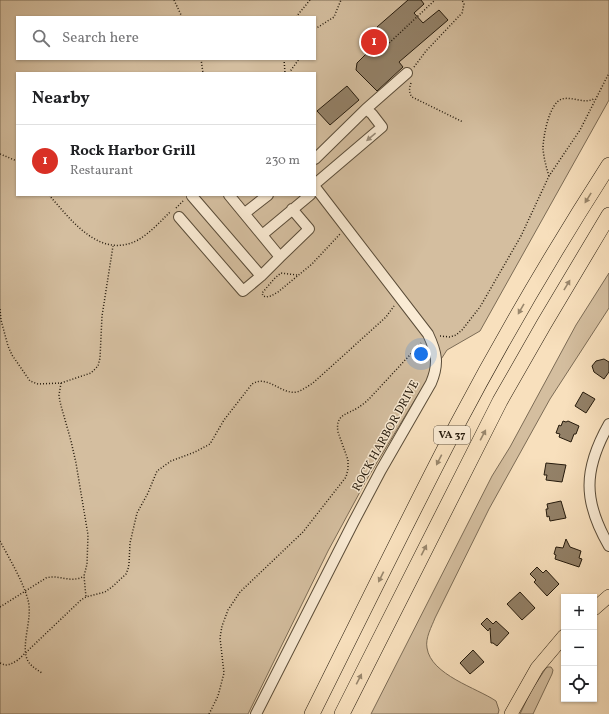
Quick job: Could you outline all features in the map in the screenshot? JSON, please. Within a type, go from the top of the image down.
[{"type":"highway","name":"VA 37","points":[[312,714],[458,424],[543,271],[609,165]]},
{"type":"highway","name":"VA 37","points":[[342,714],[500,400],[609,215]]},
{"type":"main road","points":[[597,606],[609,596]]},
{"type":"main road","points":[[511,714],[537,668],[561,640]]},
{"type":"street","points":[[316,157],[366,109],[412,72]]},
{"type":"street","points":[[316,187],[382,128],[382,125],[366,109]]},
{"type":"street","name":"ROCK HARBOR DRIVE","points":[[256,714],[352,523],[431,383],[436,370],[437,360],[428,334],[347,228],[316,191]]},
{"type":"street","points":[[192,196],[261,276]]},
{"type":"street","points":[[230,196],[280,257]]},
{"type":"street","points":[[245,213],[264,196]]},
{"type":"street","points":[[262,235],[306,196]]},
{"type":"street","points":[[179,217],[243,291],[261,276],[309,229],[292,209]]},
{"type":"street","points":[[609,424],[596,449],[589,478],[591,506],[596,522],[609,546]]},
{"type":"path","points":[[174,0],[182,16]]},
{"type":"path","points":[[297,16],[310,0]]},
{"type":"path","points":[[316,28],[334,17],[341,0]]},
{"type":"path","points":[[387,45],[435,0]]},
{"type":"path","points":[[462,0],[464,4],[462,13],[430,46],[412,72],[409,88],[412,97],[463,122]]},
{"type":"path","points":[[201,60],[203,72]]},
{"type":"path","points":[[284,60],[285,72]]},
{"type":"path","points":[[290,72],[298,60]]},
{"type":"path","points":[[439,335],[450,337],[456,335],[462,330],[480,307],[521,236],[549,176],[573,142],[609,73]]},
{"type":"path","points":[[549,176],[544,159],[544,143],[545,133],[553,108],[559,100],[563,99],[587,102],[592,101],[597,97]]},
{"type":"path","points":[[0,154],[16,162]]},
{"type":"path","points":[[50,196],[85,232],[98,241],[113,246],[131,243],[139,239],[184,200]]},
{"type":"path","points":[[297,275],[281,274],[266,288],[262,293],[263,296],[271,296],[278,292],[312,264],[347,228]]},
{"type":"path","points":[[0,309],[1,320],[8,346],[30,381],[38,384],[61,382],[91,373],[98,366],[101,353],[102,316],[113,246]]},
{"type":"path","points":[[0,663],[8,665],[18,660],[43,634],[86,597],[99,594],[121,580],[128,569],[130,543],[137,513],[148,493],[155,474],[160,468],[170,461],[195,452],[210,444],[224,420],[249,388],[257,381],[268,382],[293,392],[305,388],[313,383],[386,317],[392,310],[399,295]]},
{"type":"path","points":[[209,714],[218,696],[223,681],[224,667],[220,643],[221,633],[225,617],[231,604],[240,592],[303,532],[346,477],[349,464],[338,432],[339,419],[369,399],[417,349],[428,334]]},
{"type":"path","points":[[61,382],[59,395],[60,402],[76,463],[88,535],[88,560],[84,576],[86,597]]},
{"type":"path","points":[[0,541],[16,572],[28,601],[29,610],[26,658],[33,668],[42,673]]},
{"type":"path","points":[[0,607],[32,586],[50,577],[75,580],[84,576]]},
{"type":"shaded area","points":[[0,0],[609,0],[609,100],[480,331],[447,350],[367,479],[328,551],[248,714],[0,714]]},
{"type":"shaded area","points":[[609,273],[609,308],[550,399],[489,509],[435,618],[428,636],[427,648],[430,657],[437,666],[456,680],[496,701],[499,710],[498,714],[371,714],[492,476],[510,447],[576,325]]},
{"type":"shaded area","points":[[548,667],[551,667],[553,670],[552,674],[533,714],[520,714],[531,691]]},
{"type":"building","points":[[408,0],[421,0],[424,4],[414,13],[423,23],[439,10],[448,20],[399,62],[403,67],[377,91],[356,70],[357,63],[369,51],[365,46],[380,31],[377,27]]},
{"type":"building","points":[[347,86],[359,100],[330,125],[317,111]]},
{"type":"building","points":[[604,359],[609,362],[609,372],[604,379],[594,372],[592,366],[596,361]]},
{"type":"building","points":[[583,392],[595,399],[586,413],[575,406]]},
{"type":"building","points":[[563,421],[568,421],[579,426],[571,442],[559,437],[560,434],[556,433],[559,425],[561,426]]},
{"type":"building","points":[[546,463],[566,465],[562,482],[546,480],[547,475],[544,475]]},
{"type":"building","points":[[561,501],[566,518],[550,521],[549,516],[547,517],[547,504]]},
{"type":"building","points":[[566,539],[570,547],[581,551],[579,558],[582,559],[579,567],[555,559],[556,555],[554,554],[556,547],[563,548]]},
{"type":"building","points":[[537,567],[543,573],[546,570],[559,584],[547,596],[534,582],[536,580],[530,574]]},
{"type":"building","points":[[520,592],[535,608],[522,620],[507,604]]},
{"type":"building","points":[[487,618],[493,624],[496,621],[509,633],[497,646],[491,643],[490,628],[488,631],[481,624]]},
{"type":"building","points":[[473,650],[484,662],[470,674],[460,663]]},
{"type":"place","name":"Rock Harbor Grill","points":[[374,42]]}]
